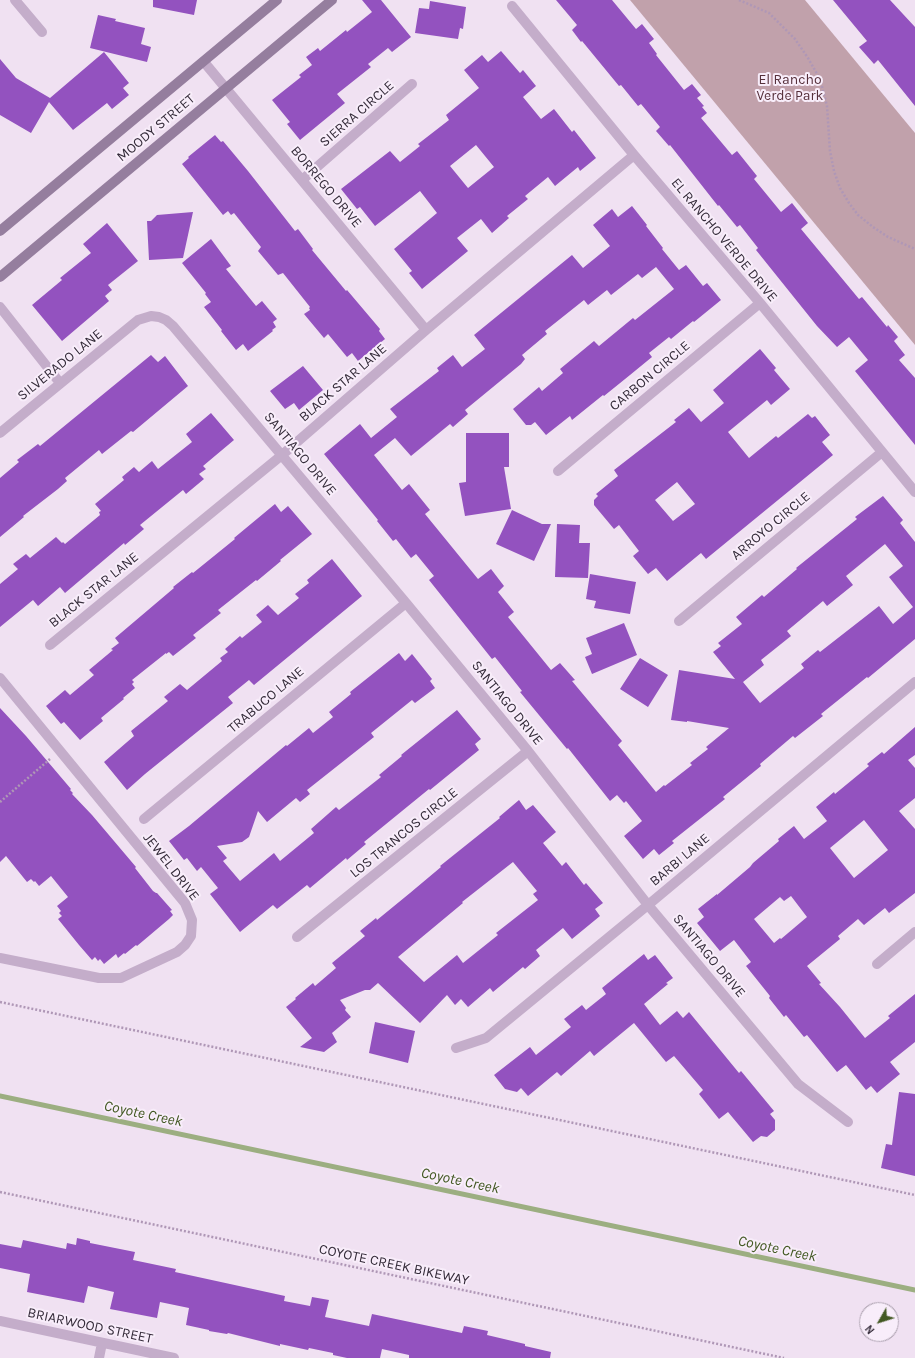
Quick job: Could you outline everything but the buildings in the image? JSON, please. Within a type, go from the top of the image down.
[{"type":"main road","name":"MOODY STREET","points":[[0,231],[278,0]]},
{"type":"main road","name":"MOODY STREET","points":[[0,278],[225,88],[332,0]]},
{"type":"street","points":[[15,0],[42,32]]},
{"type":"street","name":"EL RANCHO VERDE DRIVE","points":[[512,6],[634,155],[760,303],[915,492]]},
{"type":"street","name":"BORREGO DRIVE","points":[[204,62],[426,330]]},
{"type":"street","name":"SIERRA CIRCLE","points":[[302,180],[412,84]]},
{"type":"street","name":"BLACK STAR LANE","points":[[50,645],[282,454],[426,330],[634,155]]},
{"type":"street","name":"CARBON CIRCLE","points":[[558,471],[760,303]]},
{"type":"street","points":[[0,308],[60,383]]},
{"type":"street","name":"SANTIAGO DRIVE","points":[[138,320],[151,316],[159,317],[166,320],[173,326],[406,603],[528,751],[648,905],[798,1084],[848,1122]]},
{"type":"street","name":"SILVERADO LANE","points":[[0,433],[138,320]]},
{"type":"street","name":"ARROYO CIRCLE","points":[[679,621],[882,452]]},
{"type":"street","name":"TRABUCO LANE","points":[[144,819],[406,603]]},
{"type":"street","name":"JEWEL DRIVE","points":[[0,678],[185,903],[192,920],[191,936],[185,945],[177,952],[121,978],[99,978],[0,958]]},
{"type":"street","name":"BARBI LANE","points":[[456,1048],[486,1038],[915,682]]},
{"type":"street","name":"LOS TRANCOS CIRCLE","points":[[297,936],[528,751]]},
{"type":"street","points":[[877,964],[915,932]]},
{"type":"street","name":"BRIARWOOD STREET","points":[[0,1321],[174,1358]]},
{"type":"street","points":[[99,1358],[102,1343]]},
{"type":"path","points":[[739,0],[769,13],[795,39],[820,79],[827,106],[830,151],[834,171],[840,188],[849,203],[858,214],[873,227],[915,249]]},
{"type":"path","points":[[0,802],[60,751]]},
{"type":"path","points":[[0,1002],[915,1195]]},
{"type":"path","name":"COYOTE CREEK BIKEWAY","points":[[0,1192],[784,1358]]},
{"type":"green space","name":"El Rancho Verde Park","points":[[630,0],[805,0],[915,133],[915,345]]},
{"type":"waterway","name":"Coyote Creek","points":[[0,1096],[915,1290]]}]
